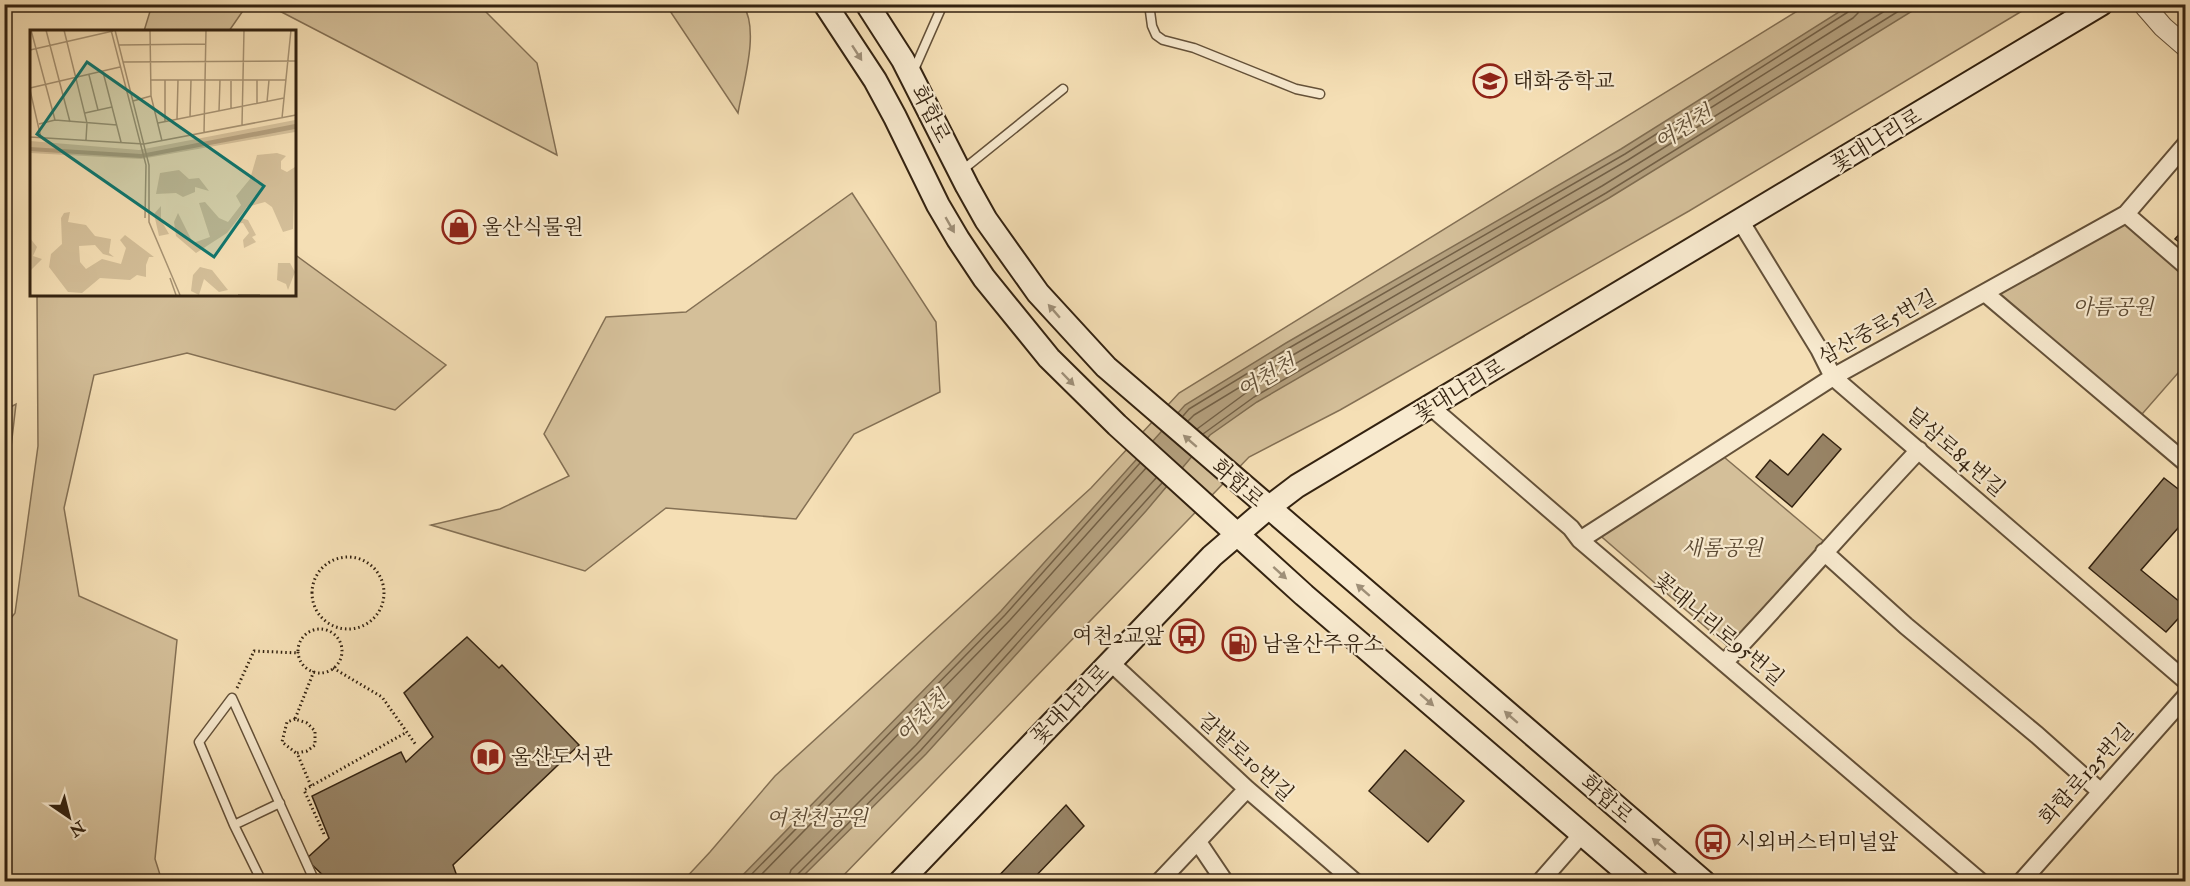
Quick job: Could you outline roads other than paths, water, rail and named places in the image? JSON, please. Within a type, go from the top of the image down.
[{"type":"main road","name":"화합로","points":[[825,4],[875,80],[896,117],[938,205],[958,239],[984,278],[1048,358],[1116,425],[1304,595],[1638,882]]},
{"type":"main road","name":"화합로","points":[[867,4],[912,76],[986,219],[1038,292],[1098,359],[1139,398],[1704,882]]},
{"type":"main road","name":"꽃대나리로","points":[[900,882],[1212,556],[1297,486],[2102,4]]},
{"type":"street","points":[[2143,4],[2163,27],[2186,47]]},
{"type":"street","name":"삼산중로5번길","points":[[1580,540],[1833,377],[2126,214],[2186,144]]},
{"type":"street","points":[[2126,214],[2186,266]]},
{"type":"street","name":"달삼로84번길","points":[[1741,222],[1819,349],[1833,377],[2186,681]]},
{"type":"street","points":[[1985,293],[2186,463]]},
{"type":"street","name":"꽃대나리로95번길","points":[[1431,407],[1570,528],[1580,540],[1981,882]]},
{"type":"street","points":[[1724,663],[1919,450]]},
{"type":"street","points":[[1824,552],[1906,626],[2037,735],[2101,792]]},
{"type":"street","name":"갈밭로10번길","points":[[1110,662],[1247,789],[1355,882]]},
{"type":"street","name":"화합로125번길","points":[[2020,882],[2186,696]]},
{"type":"street","points":[[1159,882],[1247,789]]},
{"type":"street","points":[[1540,882],[1582,834]]},
{"type":"street","points":[[1198,842],[1225,882]]},
{"type":"lane","points":[[912,76],[943,4]]},
{"type":"lane","points":[[1149,4],[1152,26],[1156,35],[1163,40],[1219,57],[1296,89],[1320,94]]},
{"type":"lane","points":[[960,172],[1063,89]]},
{"type":"lane","points":[[262,882],[198,742],[232,698],[315,882]]},
{"type":"lane","points":[[234,825],[280,803]]},
{"type":"water","name":"여천천","points":[[1850,5],[1922,5],[1609,198],[1257,402],[1210,435],[1146,511],[926,754],[798,881],[736,882],[1001,611],[1185,405],[1286,343],[1621,149]]},
{"type":"place","name":"태화중학교","points":[[1490,81]]},
{"type":"place","name":"울산식물원","points":[[459,227]]},
{"type":"place","name":"여천2교앞","points":[[1187,636]]},
{"type":"place","name":"남울산주유소","points":[[1239,644]]},
{"type":"place","name":"울산도서관","points":[[488,757]]},
{"type":"place","name":"시외버스터미널앞","points":[[1713,842]]},
{"type":"park label","name":"아름공원","points":[[2113,307]]},
{"type":"park label","name":"새롬공원","points":[[1722,548]]},
{"type":"park label","name":"여천천공원","points":[[817,818]]}]
